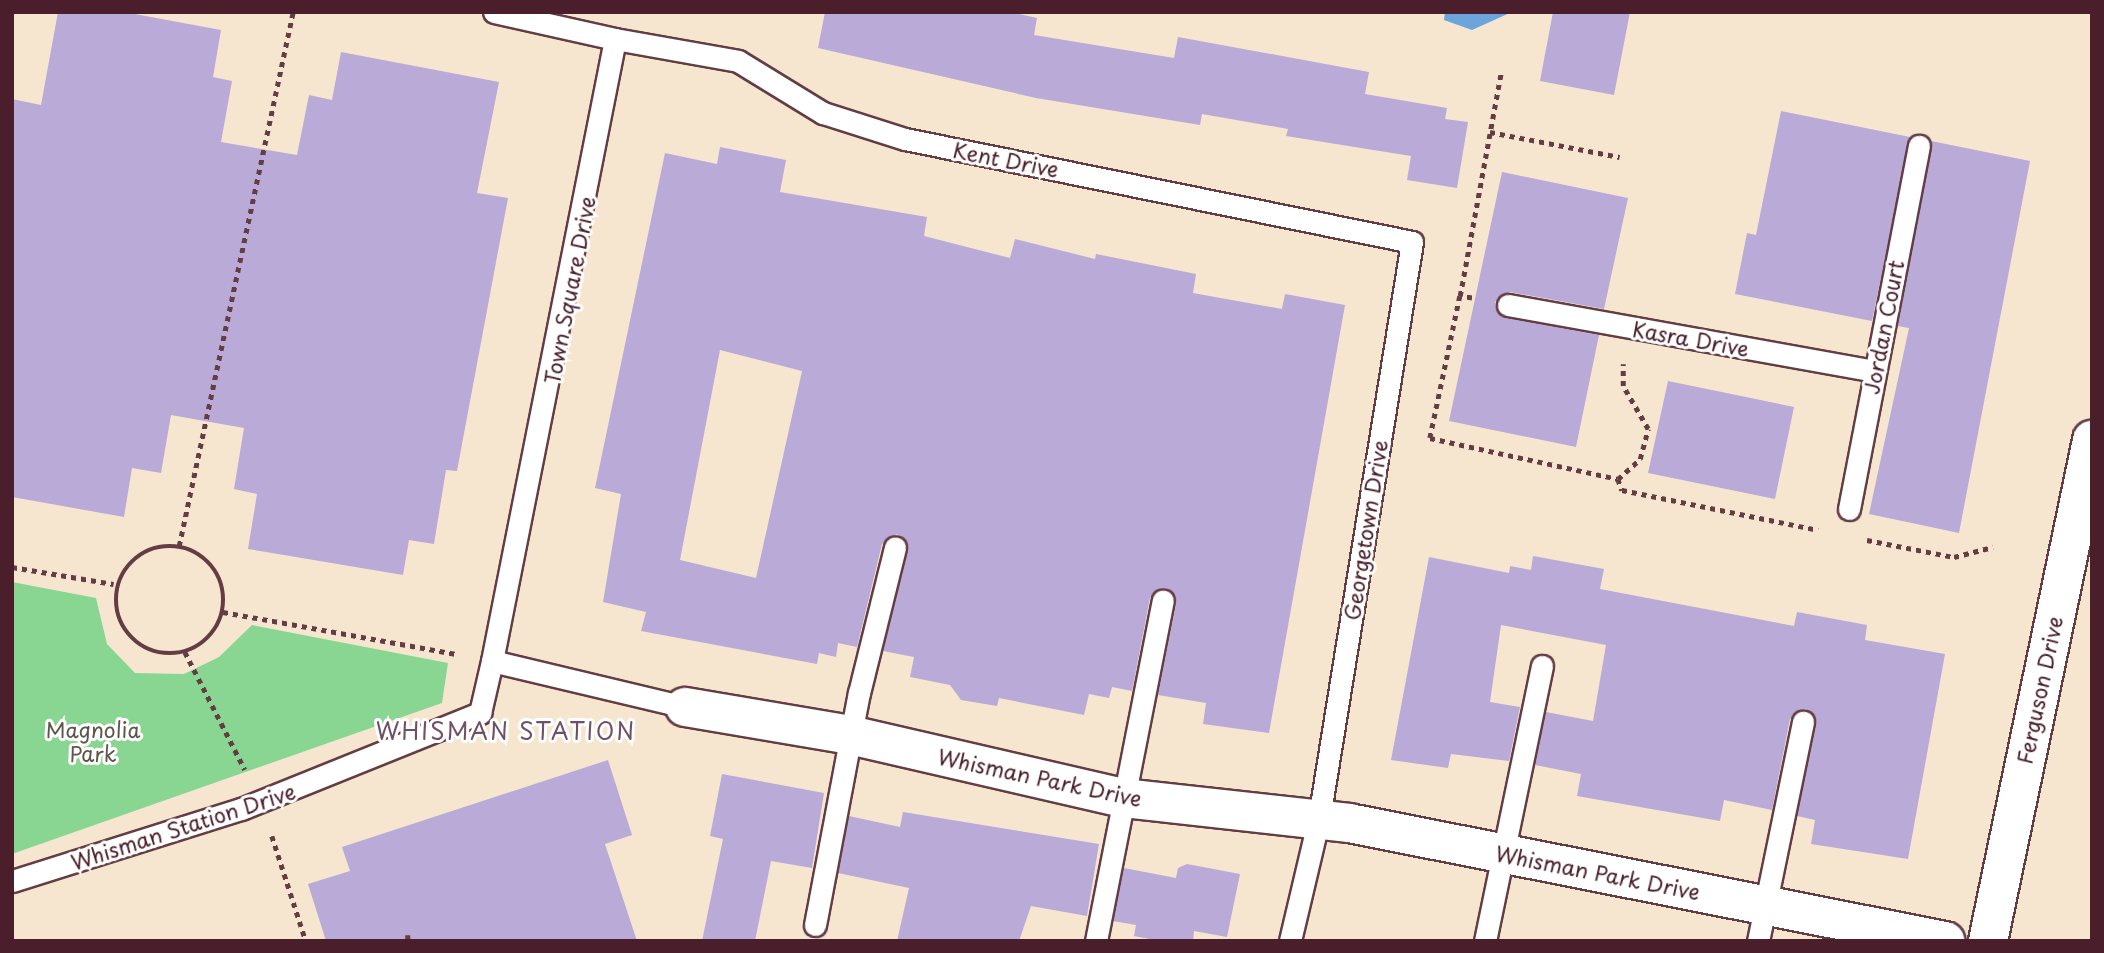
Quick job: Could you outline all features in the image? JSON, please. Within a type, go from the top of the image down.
[{"type":"street","name":"Ferguson Drive","points":[[1988,941],[2092,440]]},
{"type":"street","name":"Whisman Park Drive","points":[[685,707],[850,735],[1123,798],[1319,818],[1506,853],[1762,923],[1945,941]]},
{"type":"lane","points":[[494,12],[615,39]]},
{"type":"lane","name":"Kent Drive","points":[[615,39],[738,61],[823,113],[905,139],[1412,242]]},
{"type":"lane","name":"Town Square Drive","points":[[492,661],[615,39]]},
{"type":"lane","name":"Jordan Court","points":[[1849,509],[1919,146]]},
{"type":"lane","name":"Georgetown Drive","points":[[1290,941],[1319,818],[1412,242]]},
{"type":"lane","name":"Kasra Drive","points":[[1508,305],[1874,371]]},
{"type":"lane","points":[[815,925],[850,735],[895,547]]},
{"type":"lane","points":[[1096,941],[1163,601]]},
{"type":"lane","name":"Whisman Park Drive","points":[[492,661],[685,707]]},
{"type":"lane","name":"Whisman Station Drive","points":[[12,881],[261,802],[480,713],[492,661]]},
{"type":"lane","points":[[1485,941],[1506,853],[1542,666]]},
{"type":"lane","points":[[1762,923],[1803,722]]},
{"type":"path","points":[[179,546],[293,12]]},
{"type":"path","points":[[1501,73],[1460,296],[1430,438],[1618,480]]},
{"type":"path","points":[[1490,131],[1620,157]]},
{"type":"path","points":[[1460,296],[1508,305]]},
{"type":"path","points":[[1618,480],[1640,459],[1648,429],[1623,386],[1623,357]]},
{"type":"path","points":[[1618,480],[1622,491],[1831,532]]},
{"type":"path","points":[[1856,537],[1954,557],[1993,547]]},
{"type":"path","points":[[179,546],[216,569],[226,595],[217,630],[185,652],[163,653],[134,640],[116,609],[114,584],[143,554],[179,546]]},
{"type":"path","points":[[12,567],[114,584]]},
{"type":"path","points":[[223,612],[492,661]]},
{"type":"path","points":[[185,652],[261,802],[306,941]]},
{"type":"green space","name":"Magnolia Park","points":[[12,582],[96,598],[107,644],[135,673],[184,674],[219,657],[252,625],[448,663],[442,703],[12,854]]},
{"type":"water","points":[[1445,12],[1512,12],[1472,30],[1444,20]]},
{"type":"building","points":[[58,12],[124,12],[221,30],[213,77],[232,81],[221,142],[297,155],[309,95],[332,100],[341,52],[499,82],[477,193],[508,198],[457,471],[446,470],[434,544],[409,540],[403,575],[248,549],[257,494],[234,489],[244,428],[171,415],[161,473],[132,468],[124,517],[12,497],[12,99],[41,105]]},
{"type":"building","points":[[825,12],[1011,12],[1037,18],[1034,35],[1174,58],[1178,37],[1369,72],[1365,94],[1447,108],[1445,119],[1468,122],[1457,188],[1407,180],[1411,156],[1286,136],[1288,129],[1202,114],[1200,125],[1036,98],[818,48]]},
{"type":"building","points":[[1553,12],[1630,12],[1614,95],[1540,81]]},
{"type":"building","points":[[1781,111],[1910,137],[1872,321],[1735,294],[1747,233],[1756,235]]},
{"type":"building","points":[[1931,141],[2030,161],[1959,533],[1869,514],[1909,328],[1898,326]]},
{"type":"building","points":[[720,147],[786,160],[780,192],[927,217],[924,236],[1010,258],[1015,239],[1095,259],[1096,254],[1196,274],[1193,293],[1282,309],[1285,294],[1345,305],[1269,733],[1203,724],[1206,703],[1158,695],[1176,604],[1165,588],[1150,598],[1132,691],[1112,687],[1109,698],[1089,694],[1084,715],[999,698],[997,706],[961,700],[950,685],[910,677],[914,657],[883,651],[908,550],[897,534],[882,544],[857,647],[838,643],[836,657],[819,653],[817,664],[641,631],[646,612],[603,602],[621,494],[595,488],[665,153],[717,164]],"holes":[[[720,350],[802,371],[756,578],[680,560]]]},
{"type":"building","points":[[1502,172],[1628,198],[1604,309],[1510,292],[1495,302],[1506,318],[1599,335],[1576,447],[1449,421]]},
{"type":"building","points":[[1668,381],[1794,407],[1775,499],[1648,473]]},
{"type":"building","points":[[1533,556],[1604,569],[1600,589],[1794,626],[1797,612],[1867,625],[1865,640],[1945,654],[1908,859],[1811,844],[1815,820],[1797,816],[1816,725],[1806,709],[1790,719],[1772,810],[1724,800],[1720,821],[1577,796],[1581,774],[1535,765],[1546,712],[1593,721],[1606,645],[1501,625],[1490,702],[1520,707],[1509,761],[1451,754],[1448,768],[1391,760],[1429,557],[1509,573],[1510,566],[1531,570]]},
{"type":"building","points":[[608,760],[632,835],[605,844],[637,941],[326,941],[308,884],[350,871],[342,847]]},
{"type":"building","points":[[722,774],[824,793],[812,868],[771,861],[755,941],[702,941],[723,839],[710,836]]},
{"type":"building","points":[[903,812],[1099,844],[1087,916],[1031,906],[1019,941],[897,941],[909,888],[838,873],[849,816],[900,827]]},
{"type":"building","points":[[1187,864],[1240,874],[1227,937],[1194,931],[1193,941],[1160,941],[1134,936],[1136,925],[1113,921],[1124,868],[1176,878],[1178,868]]},
{"type":"district","name":"WHISMAN STATION","points":[[506,731]]}]
